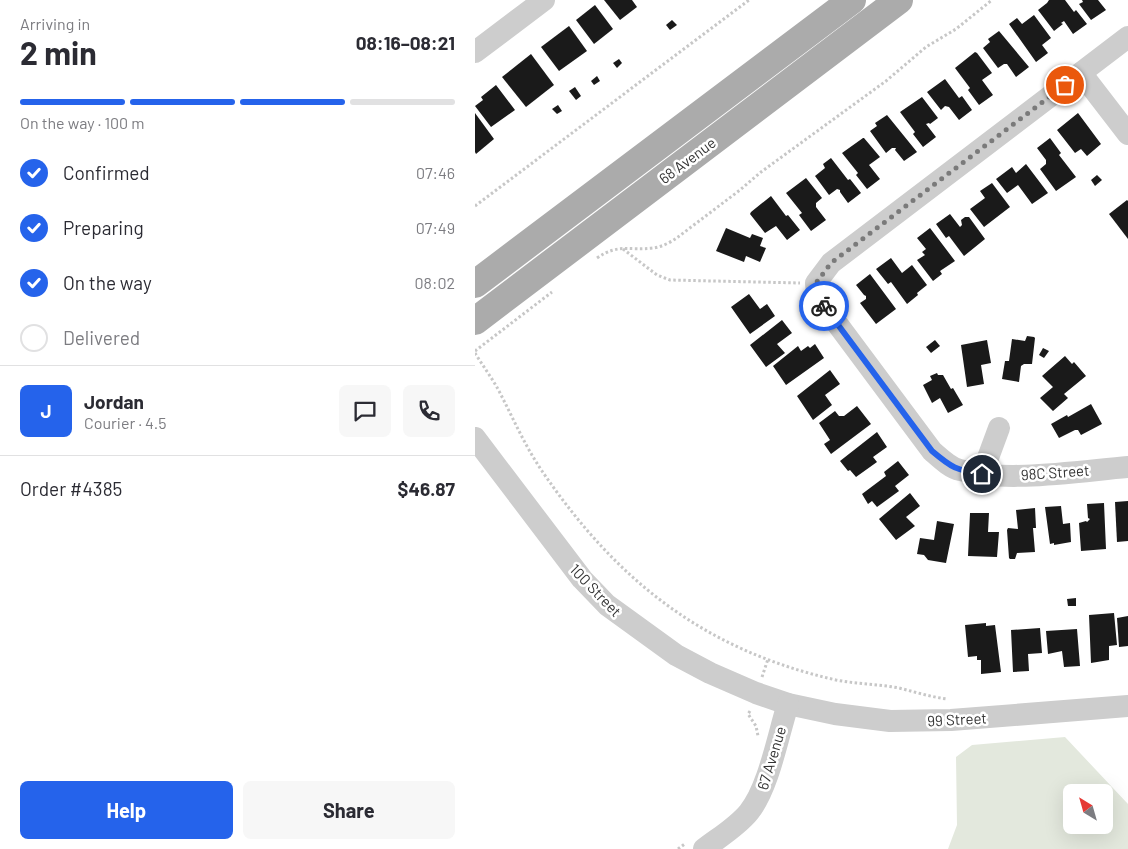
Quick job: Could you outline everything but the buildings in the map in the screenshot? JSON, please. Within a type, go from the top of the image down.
[{"type":"main road","name":"68 Avenue","points":[[475,284],[852,0]]},
{"type":"main road","name":"68 Avenue","points":[[475,321],[899,0]]},
{"type":"street","points":[[475,52],[544,0]]},
{"type":"street","points":[[816,283],[831,263],[1128,38]]},
{"type":"street","points":[[1081,73],[1128,134]]},
{"type":"street","name":"98C Street","points":[[816,283],[817,294],[824,306],[932,451],[947,464],[959,470],[982,474],[1036,474],[1128,467]]},
{"type":"street","points":[[982,474],[999,428]]},
{"type":"street","name":"100 Street","points":[[475,438],[582,579],[607,605],[677,655],[710,674],[788,704]]},
{"type":"street","name":"99 Street","points":[[788,704],[835,714],[890,721],[959,720],[1128,706]]},
{"type":"street","name":"67 Avenue","points":[[698,843],[735,825],[755,804],[765,780],[788,704]]},
{"type":"path","points":[[475,206],[749,0]]},
{"type":"path","points":[[594,260],[607,252],[623,248],[655,248],[669,243],[761,172],[886,81],[926,47],[956,29],[992,0]]},
{"type":"path","points":[[623,248],[657,275],[670,280],[816,283]]},
{"type":"path","points":[[557,289],[475,352],[499,391],[541,469],[577,518],[629,576],[681,616],[708,633],[768,659],[837,680],[889,687],[949,700]]},
{"type":"path","points":[[761,678],[768,659]]},
{"type":"path","points":[[750,710],[748,714],[758,733],[758,742]]},
{"type":"path","points":[[678,849],[698,843]]},
{"type":"shaded area","points":[[1065,737],[1109,784],[1063,784],[1063,834],[1113,834],[1113,788],[1128,804],[1128,849],[948,849],[957,825],[956,757],[972,745]]},
{"type":"way so far","points":[[824,306],[817,294],[816,283],[831,263],[1065,85]]},
{"type":"route","points":[[824,306],[932,451],[947,464],[959,470],[982,474]]}]
